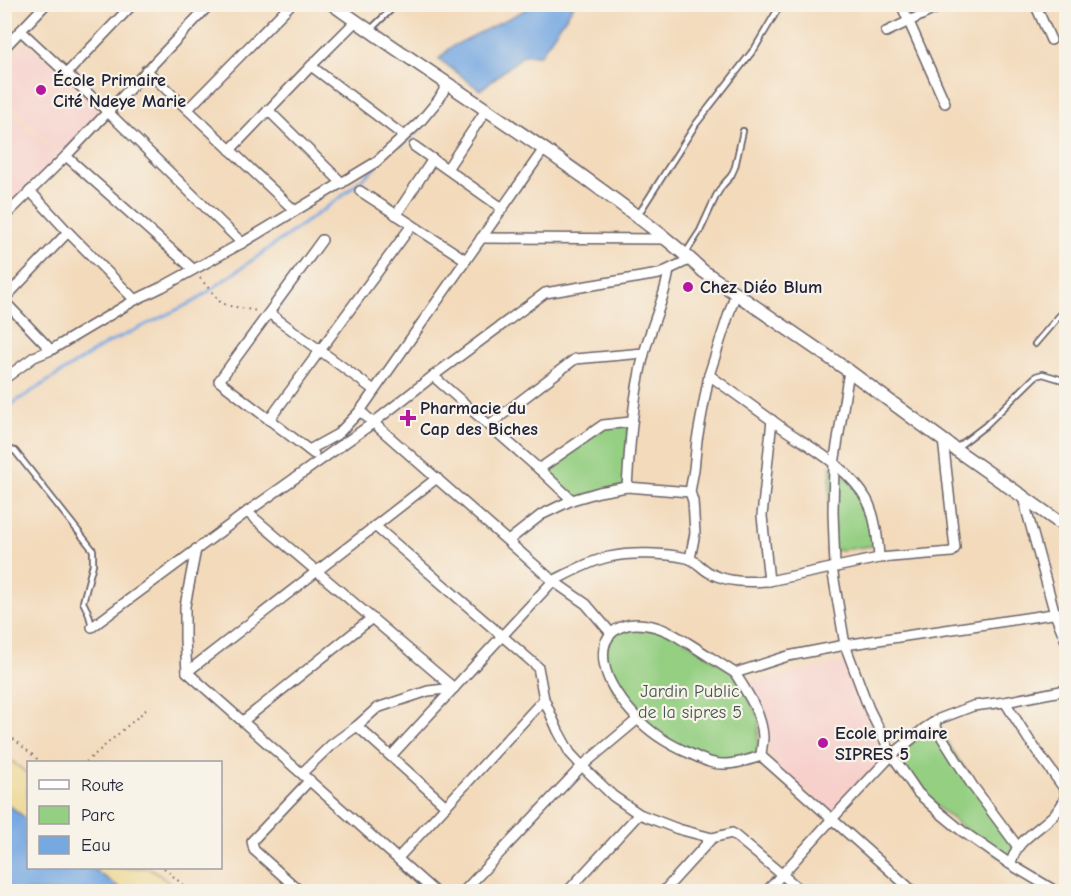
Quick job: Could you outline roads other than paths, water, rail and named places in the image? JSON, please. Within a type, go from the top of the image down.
[{"type":"street","points":[[4,48],[46,4]]},
{"type":"street","points":[[67,73],[133,4]]},
{"type":"street","points":[[188,109],[291,4]]},
{"type":"street","points":[[332,4],[544,149],[637,216],[704,271],[849,371],[1066,527]]},
{"type":"street","points":[[902,4],[945,103]]},
{"type":"street","points":[[886,32],[945,4]]},
{"type":"street","points":[[1035,4],[1051,40]]},
{"type":"street","points":[[4,217],[66,156],[208,5]]},
{"type":"street","points":[[230,150],[356,21]]},
{"type":"street","points":[[21,30],[242,243]]},
{"type":"street","points":[[311,66],[404,136]]},
{"type":"street","points":[[146,70],[295,211]]},
{"type":"street","points":[[4,379],[34,357],[51,350],[135,300],[242,243],[376,162],[420,122],[448,84]]},
{"type":"street","points":[[268,110],[342,183]]},
{"type":"street","points":[[447,169],[486,110]]},
{"type":"street","points":[[414,146],[502,208]]},
{"type":"street","points":[[309,450],[338,434],[360,411],[544,149]]},
{"type":"street","points":[[66,156],[193,269]]},
{"type":"street","points":[[396,215],[433,159]]},
{"type":"street","points":[[30,191],[135,300]]},
{"type":"street","points":[[360,191],[466,260]]},
{"type":"street","points":[[269,420],[412,225]]},
{"type":"street","points":[[51,350],[5,303],[68,232]]},
{"type":"street","points":[[481,238],[667,239]]},
{"type":"street","points":[[321,459],[219,381],[322,240]]},
{"type":"street","points":[[92,627],[196,549],[373,423],[545,293],[659,274],[688,257]]},
{"type":"street","points":[[627,487],[631,422],[644,353],[667,284],[669,270]]},
{"type":"street","points":[[690,558],[695,533],[693,501],[690,492],[697,440],[709,375],[736,292]]},
{"type":"street","points":[[269,313],[374,390]]},
{"type":"street","points":[[489,425],[575,359],[644,353]]},
{"type":"street","points":[[849,371],[834,464],[833,568],[845,645],[869,709],[892,754],[918,793],[962,831],[1010,864],[1058,891]]},
{"type":"street","points":[[709,375],[834,464],[853,481],[867,501],[877,536],[879,558]]},
{"type":"street","points":[[433,376],[572,500]]},
{"type":"street","points":[[360,411],[553,580],[586,604],[610,632]]},
{"type":"street","points":[[769,581],[762,516],[772,420]]},
{"type":"street","points":[[539,469],[603,425],[631,422]]},
{"type":"street","points":[[391,756],[553,580],[607,557],[640,553],[690,558],[710,573],[731,581],[752,582],[769,581],[879,558],[952,552],[955,548],[943,439]]},
{"type":"street","points":[[187,672],[436,478]]},
{"type":"street","points":[[508,541],[541,515],[572,500],[599,492],[627,487],[690,492]]},
{"type":"street","points":[[1022,494],[1055,614],[1066,640]]},
{"type":"street","points":[[247,512],[454,688]]},
{"type":"street","points":[[375,526],[538,668],[544,699],[570,753],[613,796],[639,814],[678,829],[712,838],[732,833],[802,891]]},
{"type":"street","points":[[196,549],[185,606],[187,672],[435,891]]},
{"type":"street","points":[[735,673],[788,656],[845,645],[1066,612]]},
{"type":"street","points":[[243,721],[372,618]]},
{"type":"street","points":[[637,624],[656,626],[670,632],[735,673],[760,718],[763,738],[760,756],[725,764],[710,763],[670,745],[638,719],[607,676],[604,662],[605,644],[610,632],[637,624]]},
{"type":"street","points":[[300,891],[254,850],[252,841],[331,745],[377,708],[428,691],[454,688]]},
{"type":"street","points":[[766,891],[892,754],[933,723],[973,706],[1066,690]]},
{"type":"street","points":[[398,858],[544,699]]},
{"type":"street","points":[[1005,702],[1066,791],[1066,799],[1061,808],[1018,847],[1010,864]]},
{"type":"street","points":[[464,891],[582,766],[638,719]]},
{"type":"street","points":[[933,723],[972,785],[1018,847]]},
{"type":"street","points":[[357,726],[446,806]]},
{"type":"street","points":[[760,756],[914,891]]},
{"type":"street","points":[[567,891],[639,814]]},
{"type":"street","points":[[663,891],[712,838]]},
{"type":"lane","points":[[369,31],[397,4]]},
{"type":"lane","points":[[637,216],[696,124],[754,48],[781,4]]},
{"type":"lane","points":[[688,257],[716,196],[735,167],[743,131]]},
{"type":"lane","points":[[1035,344],[1066,308]]},
{"type":"lane","points":[[955,448],[986,426],[1036,376],[1044,374],[1066,381]]},
{"type":"lane","points":[[4,451],[15,451],[93,550],[93,564],[83,602],[92,627]]},
{"type":"water","points":[[535,5],[574,5],[540,55],[524,55],[480,90],[439,59],[451,47]]},
{"type":"water","points":[[4,802],[27,819],[27,869],[93,869],[124,891],[5,891]]},
{"type":"waterway","points":[[401,146],[420,129]]},
{"type":"waterway","points":[[4,409],[106,344],[195,301],[341,197],[377,166]]},
{"type":"place","name":"École Primaire Cité Ndeye Marie","points":[[41,90]]},
{"type":"place","name":"Chez Diéo Blum","points":[[688,287]]},
{"type":"place","name":"Pharmacie du Cap des Biches","points":[[408,418]]},
{"type":"place","name":"Ecole primaire SIPRES 5","points":[[823,743]]},
{"type":"park label","name":"Jardin Public de la sipres 5","points":[[690,701]]}]
